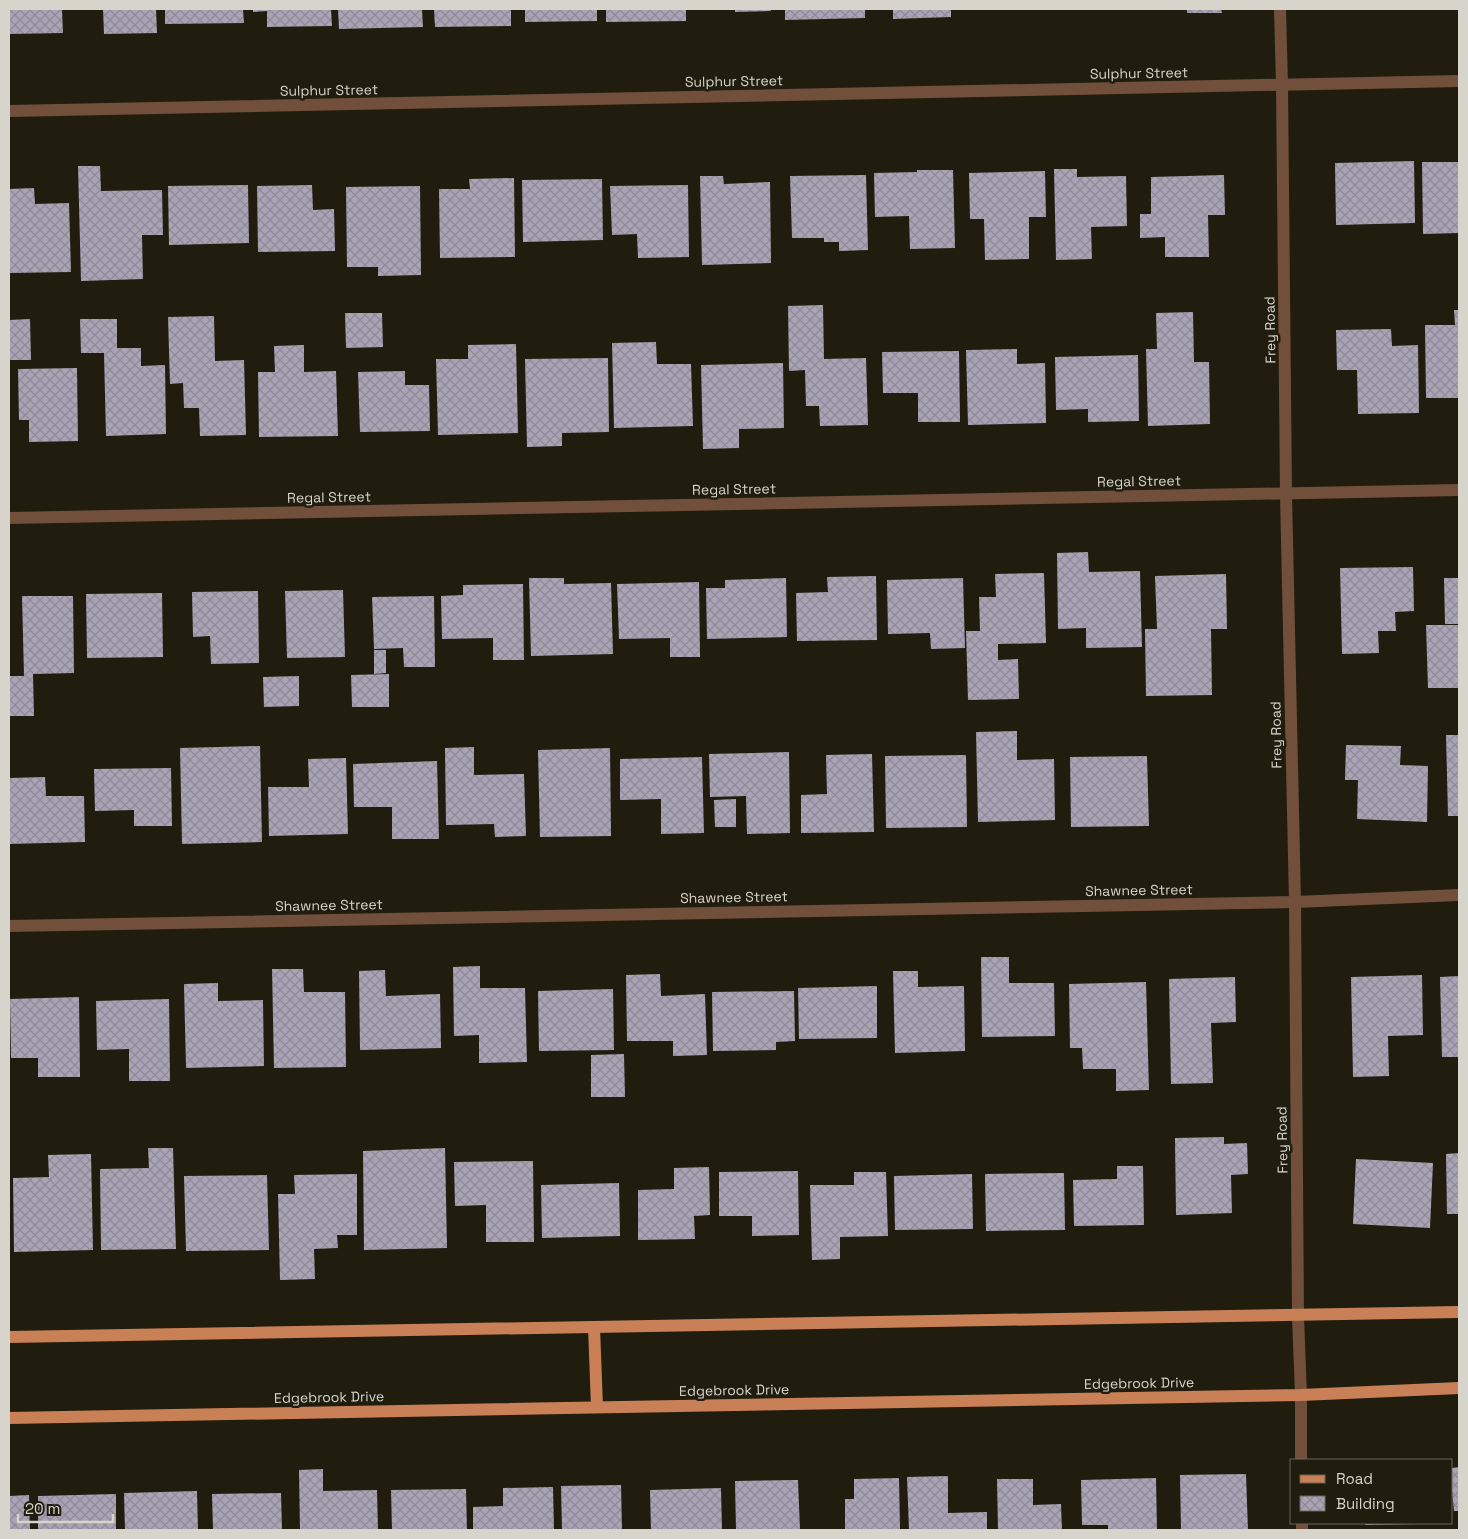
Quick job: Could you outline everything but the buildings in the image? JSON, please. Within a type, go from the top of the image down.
[{"type":"main road","points":[[9,1337],[1459,1312]]},
{"type":"main road","points":[[594,1327],[597,1407]]},
{"type":"main road","name":"Edgebrook Drive","points":[[9,1418],[1301,1395],[1459,1388]]},
{"type":"street","name":"Frey Road","points":[[1280,9],[1286,494],[1295,902],[1301,1459]]},
{"type":"street","name":"Sulphur Street","points":[[9,111],[1459,81]]},
{"type":"street","name":"Regal Street","points":[[9,518],[1459,490]]},
{"type":"street","name":"Shawnee Street","points":[[9,926],[1295,902],[1459,895]]}]
